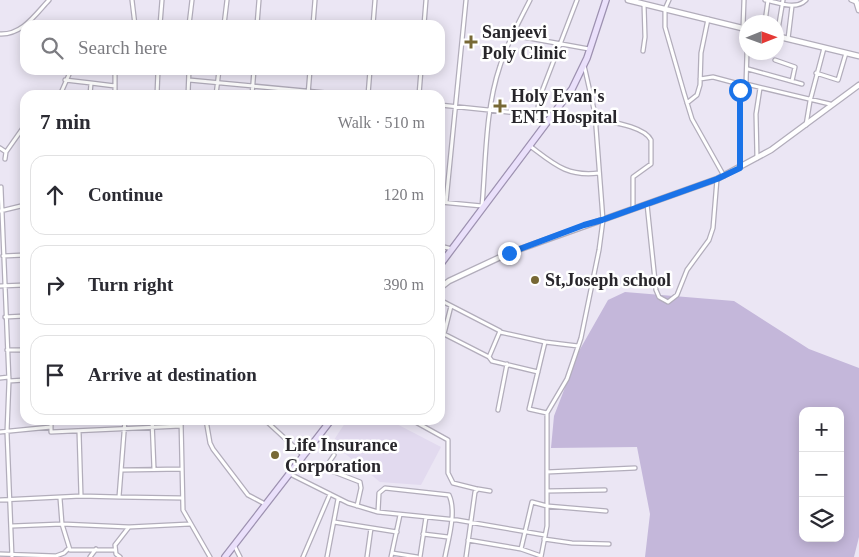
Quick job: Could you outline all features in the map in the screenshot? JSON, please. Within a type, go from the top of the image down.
[{"type":"main road","points":[[445,258],[482,206],[550,121],[572,89],[590,49],[606,0]]},
{"type":"main road","points":[[225,557],[304,456],[325,425]]},
{"type":"street","points":[[30,20],[49,0]]},
{"type":"street","points":[[132,0],[134,20]]},
{"type":"street","points":[[160,20],[162,0]]},
{"type":"street","points":[[190,20],[192,0]]},
{"type":"street","points":[[225,20],[227,0]]},
{"type":"street","points":[[257,20],[259,0]]},
{"type":"street","points":[[313,20],[315,0]]},
{"type":"street","points":[[373,20],[375,0]]},
{"type":"street","points":[[424,20],[426,0]]},
{"type":"street","points":[[466,0],[446,202],[482,206],[491,110],[499,68],[512,35],[530,0]]},
{"type":"street","points":[[537,117],[539,100],[577,0]]},
{"type":"street","points":[[628,0],[739,27]]},
{"type":"street","points":[[653,0],[654,6]]},
{"type":"street","points":[[669,0],[665,9],[666,27],[692,119],[725,176]]},
{"type":"street","points":[[744,0],[745,15]]},
{"type":"street","points":[[765,15],[766,0],[783,2],[792,6],[806,0]]},
{"type":"street","points":[[854,1],[859,10]]},
{"type":"street","points":[[781,15],[783,2]]},
{"type":"street","points":[[643,51],[645,37],[644,4]]},
{"type":"street","points":[[788,39],[792,6]]},
{"type":"street","points":[[687,103],[697,95],[701,53],[708,19]]},
{"type":"street","points":[[0,34],[11,34],[20,30]]},
{"type":"street","points":[[512,35],[590,49]]},
{"type":"street","points":[[784,38],[859,56]]},
{"type":"street","points":[[806,126],[816,73],[824,48]]},
{"type":"street","points":[[816,73],[838,80],[846,53]]},
{"type":"street","points":[[740,168],[740,90],[745,85],[747,60]]},
{"type":"street","points":[[775,60],[794,67],[792,81]]},
{"type":"street","points":[[468,540],[521,549],[541,556],[547,506],[547,413],[567,379],[578,346],[600,250],[602,220],[596,119],[584,64]]},
{"type":"street","points":[[748,69],[802,84]]},
{"type":"street","points":[[62,90],[68,75]]},
{"type":"street","points":[[115,75],[115,90]]},
{"type":"street","points":[[157,90],[158,75]]},
{"type":"street","points":[[188,90],[189,75]]},
{"type":"street","points":[[217,90],[219,75]]},
{"type":"street","points":[[252,90],[253,75]]},
{"type":"street","points":[[309,90],[310,75]]},
{"type":"street","points":[[368,90],[370,75]]},
{"type":"street","points":[[419,90],[421,75]]},
{"type":"street","points":[[700,79],[714,77],[830,104]]},
{"type":"street","points":[[65,80],[115,86]]},
{"type":"street","points":[[189,80],[218,81],[288,90]]},
{"type":"street","points":[[91,90],[92,83]]},
{"type":"street","points":[[445,285],[474,268],[509,253],[725,176],[806,126],[830,104],[859,84]]},
{"type":"street","points":[[757,158],[756,114],[760,88]]},
{"type":"street","points":[[445,105],[491,110],[537,117],[550,121]]},
{"type":"street","points":[[596,119],[618,123],[643,132],[651,140],[650,164],[636,174],[632,180],[633,210]]},
{"type":"street","points":[[5,159],[6,152],[20,132]]},
{"type":"street","points":[[530,146],[560,168],[575,174],[599,173]]},
{"type":"street","points":[[0,148],[6,152]]},
{"type":"street","points":[[647,204],[656,290],[659,297],[668,302],[677,296],[690,264],[703,251],[709,240],[717,179]]},
{"type":"street","points":[[1,187],[2,286],[9,379],[7,432],[12,555]]},
{"type":"street","points":[[0,210],[20,206]]},
{"type":"street","points":[[445,247],[452,249]]},
{"type":"street","points":[[3,256],[20,255]]},
{"type":"street","points":[[2,286],[20,284]]},
{"type":"street","points":[[445,303],[500,332],[546,342],[578,346]]},
{"type":"street","points":[[445,330],[451,306]]},
{"type":"street","points":[[5,317],[20,316]]},
{"type":"street","points":[[489,357],[500,332]]},
{"type":"street","points":[[445,335],[489,357],[492,361],[538,372]]},
{"type":"street","points":[[0,340],[6,340]]},
{"type":"street","points":[[546,342],[529,409],[547,413]]},
{"type":"street","points":[[7,350],[20,350]]},
{"type":"street","points":[[498,410],[506,364]]},
{"type":"street","points":[[0,378],[20,380]]},
{"type":"street","points":[[207,425],[213,449],[248,495],[265,504]]},
{"type":"street","points":[[270,425],[304,456]]},
{"type":"street","points":[[421,425],[448,440],[448,473],[453,483],[477,490],[490,491]]},
{"type":"street","points":[[0,432],[51,428],[51,432],[181,426],[183,510],[210,557]]},
{"type":"street","points":[[152,427],[154,470]]},
{"type":"street","points":[[119,496],[125,428]]},
{"type":"street","points":[[79,430],[81,496]]},
{"type":"street","points":[[334,454],[328,464],[329,470],[360,482],[361,488],[357,506]]},
{"type":"street","points":[[547,472],[635,468]]},
{"type":"street","points":[[122,470],[182,469]]},
{"type":"street","points":[[290,474],[338,499],[378,512],[471,523],[572,543],[609,544]]},
{"type":"street","points":[[378,512],[379,493],[381,490],[391,487],[449,495],[451,500],[451,520],[445,557]]},
{"type":"street","points":[[466,557],[477,490]]},
{"type":"street","points":[[547,491],[605,490]]},
{"type":"street","points":[[302,557],[330,494]]},
{"type":"street","points":[[0,500],[81,496],[182,498]]},
{"type":"street","points":[[60,498],[62,524],[68,548],[74,551],[96,548],[115,550]]},
{"type":"street","points":[[332,557],[327,556],[338,499]]},
{"type":"street","points":[[521,549],[530,503],[606,511]]},
{"type":"street","points":[[400,515],[392,555],[418,557],[426,517]]},
{"type":"street","points":[[334,522],[396,532]]},
{"type":"street","points":[[12,526],[62,524],[129,527],[190,524]]},
{"type":"street","points":[[120,557],[115,550],[115,545],[129,527]]},
{"type":"street","points":[[367,557],[371,528]]},
{"type":"street","points":[[423,534],[448,537]]},
{"type":"street","points":[[234,545],[240,557]]},
{"type":"street","points":[[0,554],[50,556],[61,555],[68,548]]},
{"type":"street","points":[[90,557],[96,548]]},
{"type":"shaded area","points":[[625,292],[734,301],[809,349],[859,368],[859,537],[854,557],[645,557],[650,514],[637,447],[551,448],[554,416],[579,351],[608,300]]},
{"type":"shaded area","points":[[344,425],[399,425],[441,447],[421,485],[380,482],[332,443]]},
{"type":"place","name":"Sanjeevi Poly Clinic","points":[[471,42]]},
{"type":"place","name":"Holy Evan's ENT Hospital","points":[[500,106]]},
{"type":"place","name":"St,Joseph school","points":[[535,280]]},
{"type":"place","name":"Life Insurance Corporation","points":[[275,455]]},
{"type":"route","points":[[509,253],[717,179],[740,168],[740,90]]}]
